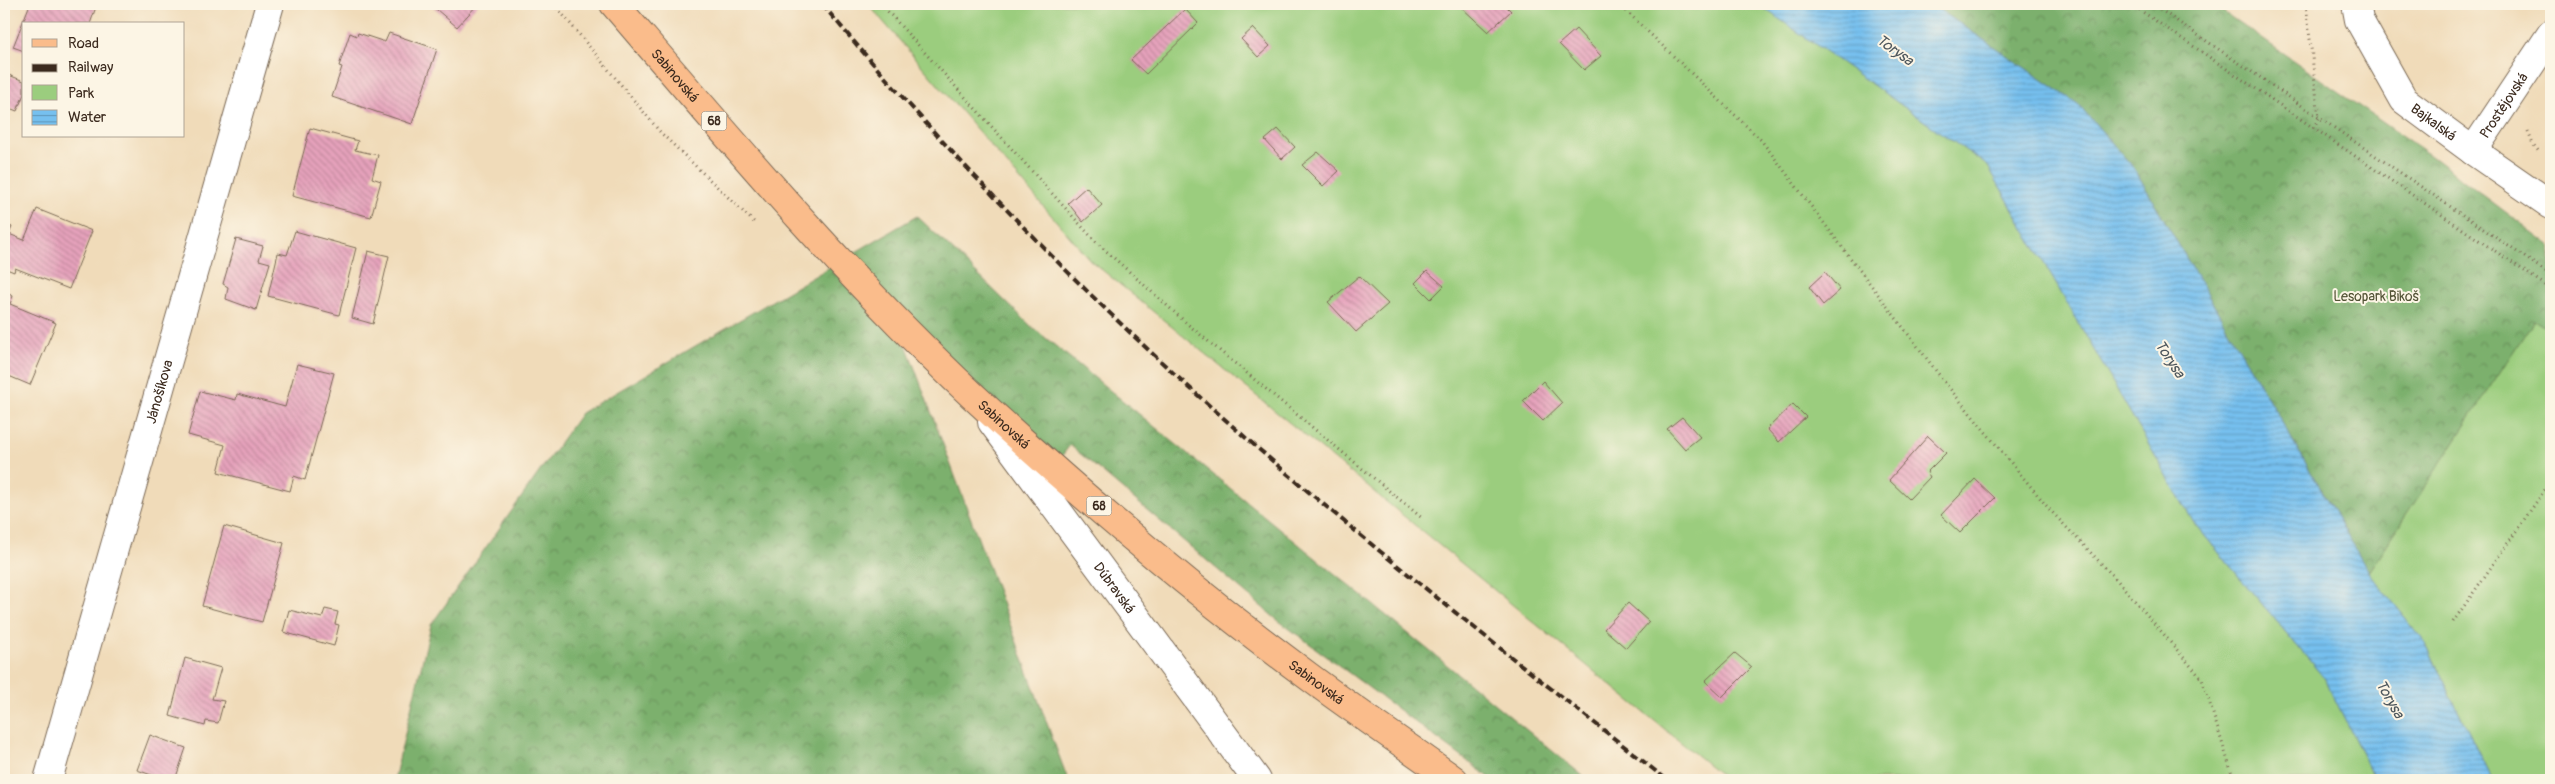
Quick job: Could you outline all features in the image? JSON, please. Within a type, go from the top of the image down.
[{"type":"main road","name":"Sabinovská","points":[[614,4],[690,94],[860,284],[972,395],[1107,514],[1237,621],[1309,677],[1454,780]]},
{"type":"street","name":"Jánošíkova","points":[[48,780],[270,4]]},
{"type":"street","name":"Bajkalská","points":[[2356,4],[2359,20],[2404,100],[2551,205]]},
{"type":"street","name":"Prostějovská","points":[[2473,151],[2551,34]]},
{"type":"street","name":"Dúbravská","points":[[972,395],[1257,780]]},
{"type":"path","points":[[881,4],[1095,242],[1191,327],[1422,518]]},
{"type":"path","points":[[1618,4],[1761,140],[1946,384],[2050,510],[2117,580],[2202,679],[2234,780]]},
{"type":"path","points":[[2132,4],[2551,289]]},
{"type":"path","points":[[2152,4],[2551,275]]},
{"type":"path","points":[[2306,4],[2319,118],[2313,128]]},
{"type":"path","points":[[2453,622],[2551,481]]},
{"type":"green space","points":[[868,4],[1758,4],[1988,166],[2194,523],[2325,679],[2375,780],[1727,780],[1090,260]]},
{"type":"green space","name":"Lesopark Bikoš","points":[[1931,4],[2212,4],[2431,156],[2551,246],[2551,331],[2534,320],[2369,572],[2134,168],[2078,104]]},
{"type":"green space","points":[[917,216],[1031,326],[1588,780],[1493,780],[1275,618],[1070,445],[1058,461],[892,307],[1068,780],[394,780],[431,625],[581,413]]},
{"type":"green space","points":[[2534,319],[2551,331],[2551,780],[2492,780],[2426,644],[2369,572]]},
{"type":"water","name":"Torysa","points":[[1758,4],[1931,4],[2078,104],[2134,168],[2369,572],[2426,644],[2492,780],[2375,780],[2325,679],[2194,523],[1988,166]]},
{"type":"building","points":[[30,4],[97,4],[91,22],[23,22]]},
{"type":"building","points":[[430,4],[478,4],[457,27]]},
{"type":"building","points":[[1463,4],[1504,4],[1511,11],[1488,32],[1460,6]]},
{"type":"building","points":[[1185,9],[1198,23],[1146,74],[1131,60]]},
{"type":"building","points":[[22,24],[22,50],[13,47]]},
{"type":"building","points":[[1253,28],[1270,46],[1258,57],[1241,39]]},
{"type":"building","points":[[1576,29],[1601,56],[1584,70],[1559,44]]},
{"type":"building","points":[[350,33],[357,36],[358,33],[385,42],[389,33],[437,49],[412,124],[332,97],[342,67],[339,66]]},
{"type":"building","points":[[6,74],[22,80],[22,99],[17,111],[4,106]]},
{"type":"building","points":[[310,128],[358,141],[355,150],[378,155],[372,178],[381,181],[371,217],[292,196]]},
{"type":"building","points":[[1278,129],[1295,147],[1282,159],[1265,140]]},
{"type":"building","points":[[1318,152],[1339,171],[1323,186],[1302,165]]},
{"type":"building","points":[[1086,187],[1102,205],[1083,222],[1068,203]]},
{"type":"building","points":[[37,209],[92,231],[69,289],[15,268],[14,272],[4,268],[4,224],[12,227],[9,234],[24,240]]},
{"type":"building","points":[[295,231],[356,248],[339,315],[268,296],[278,253],[287,255]]},
{"type":"building","points":[[236,239],[263,246],[259,260],[270,263],[256,310],[226,299],[228,287],[223,284]]},
{"type":"building","points":[[368,251],[389,256],[373,324],[352,318]]},
{"type":"building","points":[[1427,271],[1444,286],[1431,299],[1415,283]]},
{"type":"building","points":[[1825,272],[1840,290],[1823,305],[1809,287]]},
{"type":"building","points":[[1359,276],[1388,304],[1356,332],[1328,302]]},
{"type":"building","points":[[4,292],[13,296],[10,304],[56,323],[30,385],[4,374]]},
{"type":"building","points":[[297,364],[334,373],[305,480],[294,476],[290,491],[218,472],[225,445],[188,435],[200,391],[236,400],[237,394],[285,407]]},
{"type":"building","points":[[1543,381],[1562,403],[1543,421],[1523,401]]},
{"type":"building","points":[[1793,404],[1806,417],[1779,442],[1767,429]]},
{"type":"building","points":[[1682,417],[1700,437],[1685,449],[1667,429]]},
{"type":"building","points":[[1928,436],[1946,453],[1927,472],[1930,477],[1909,499],[1889,480]]},
{"type":"building","points":[[1975,479],[1995,498],[1960,533],[1941,515]]},
{"type":"building","points":[[224,526],[284,543],[262,622],[202,606]]},
{"type":"building","points":[[1628,603],[1649,622],[1626,648],[1604,629]]},
{"type":"building","points":[[325,609],[338,612],[335,624],[339,625],[334,646],[283,632],[289,610],[322,618]]},
{"type":"building","points":[[1735,653],[1752,667],[1722,697],[1705,681]]},
{"type":"building","points":[[185,658],[221,668],[212,699],[224,701],[218,723],[206,721],[205,726],[170,716]]},
{"type":"building","points":[[150,735],[186,748],[175,780],[166,780],[137,770]]},
{"type":"railway","points":[[822,4],[907,102],[995,198],[1133,336],[1299,484],[1359,534],[1667,780]]}]
